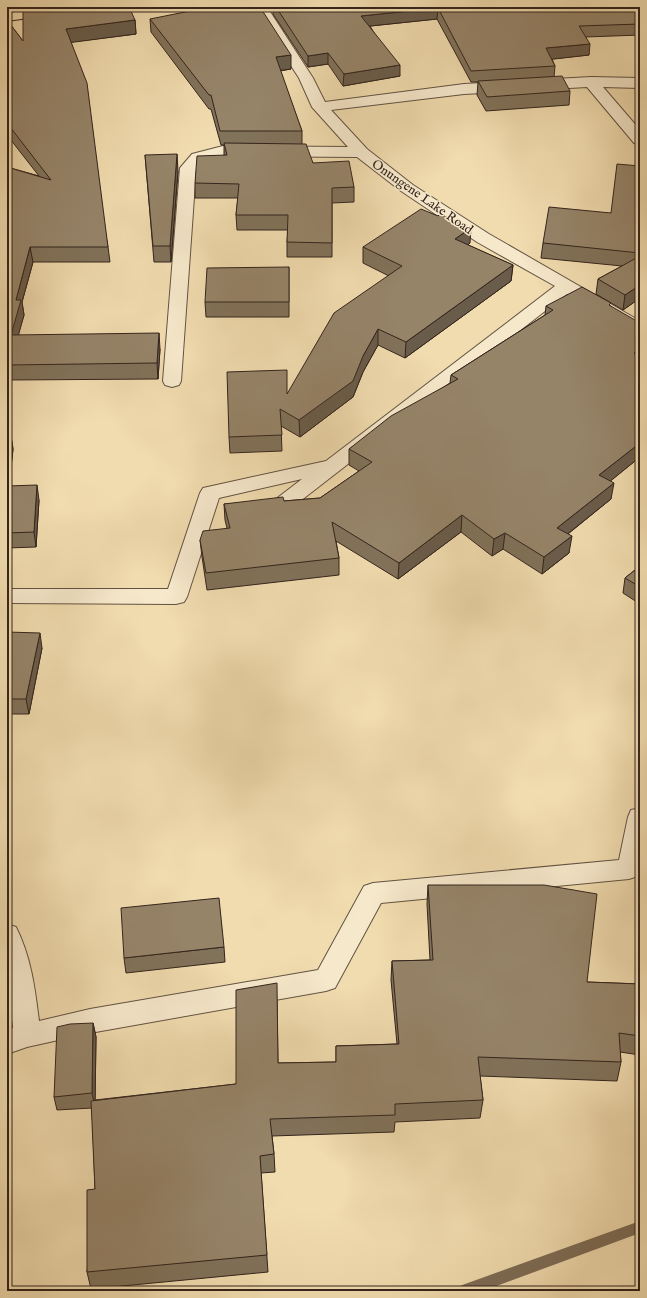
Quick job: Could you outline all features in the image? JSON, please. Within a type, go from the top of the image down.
[{"type":"main road","points":[[7,17],[79,7]]},
{"type":"street","name":"Onungene Lake Road","points":[[260,7],[306,78],[320,108],[361,152],[407,188],[483,238],[640,328]]},
{"type":"street","points":[[320,108],[464,89],[591,82],[640,83]]},
{"type":"street","points":[[591,82],[640,140]]},
{"type":"street","points":[[172,381],[188,168],[198,157],[223,151],[361,152]]},
{"type":"street","points":[[283,504],[456,369],[566,286]]},
{"type":"street","points":[[7,596],[176,597],[210,493],[332,466]]},
{"type":"street","points":[[7,934],[15,956],[22,986],[17,1038],[90,1021],[326,980],[372,893],[629,869],[640,817]]},
{"type":"building","points":[[23,7],[129,7],[135,20],[66,29],[87,83],[108,247],[30,247],[16,300],[21,300],[11,335],[159,333],[157,363],[7,365],[7,167],[51,180],[7,123],[7,20],[23,41]]},
{"type":"building","points":[[210,7],[260,7],[291,55],[276,57],[302,131],[220,131],[211,95],[209,95],[150,19]]},
{"type":"building","points":[[276,7],[640,7],[640,24],[579,26],[590,44],[546,48],[555,66],[471,71],[438,8],[361,16],[400,65],[344,74],[328,53],[308,56]]},
{"type":"building","points":[[562,76],[570,91],[487,97],[478,81]]},
{"type":"building","points":[[224,143],[306,144],[313,163],[349,161],[354,187],[332,188],[332,243],[287,242],[288,215],[236,215],[239,184],[195,183],[197,156],[227,155]]},
{"type":"building","points":[[177,154],[170,246],[153,246],[145,155]]},
{"type":"building","points":[[617,164],[640,166],[640,253],[543,243],[549,207],[611,213]]},
{"type":"building","points":[[421,209],[438,216],[440,214],[471,228],[455,239],[513,265],[406,342],[378,329],[363,356],[353,381],[299,420],[280,409],[282,435],[229,437],[227,372],[287,370],[287,394],[334,313],[402,266],[363,247]]},
{"type":"building","points":[[640,256],[640,285],[625,295],[598,279]]},
{"type":"building","points":[[289,267],[289,302],[205,302],[207,268]]},
{"type":"building","points":[[582,287],[611,303],[609,305],[640,323],[640,350],[634,353],[640,356],[640,443],[599,475],[614,483],[557,528],[572,536],[544,557],[505,533],[494,539],[462,515],[399,563],[332,522],[339,558],[206,573],[200,540],[203,531],[230,528],[224,504],[283,497],[284,501],[320,498],[372,462],[349,449],[391,416],[458,379],[451,375],[553,310],[546,306]]},
{"type":"building","points":[[7,436],[11,436],[7,470]]},
{"type":"building","points":[[37,485],[34,532],[7,533],[7,486]]},
{"type":"building","points":[[640,566],[640,587],[625,578]]},
{"type":"building","points":[[7,632],[40,633],[26,699],[7,699]]},
{"type":"building","points":[[428,885],[544,885],[597,894],[587,982],[640,984],[640,1036],[619,1033],[621,1062],[478,1057],[483,1100],[395,1104],[395,1115],[270,1119],[274,1154],[260,1156],[267,1255],[87,1272],[87,1190],[95,1189],[91,1101],[236,1084],[236,990],[277,983],[278,1063],[336,1062],[336,1046],[399,1044],[392,961],[433,960]]},
{"type":"building","points":[[219,898],[224,947],[124,958],[121,908]]},
{"type":"building","points":[[93,1023],[92,1093],[54,1097],[57,1027],[70,1024]]},
{"type":"waterway","points":[[465,1291],[640,1227]]}]
